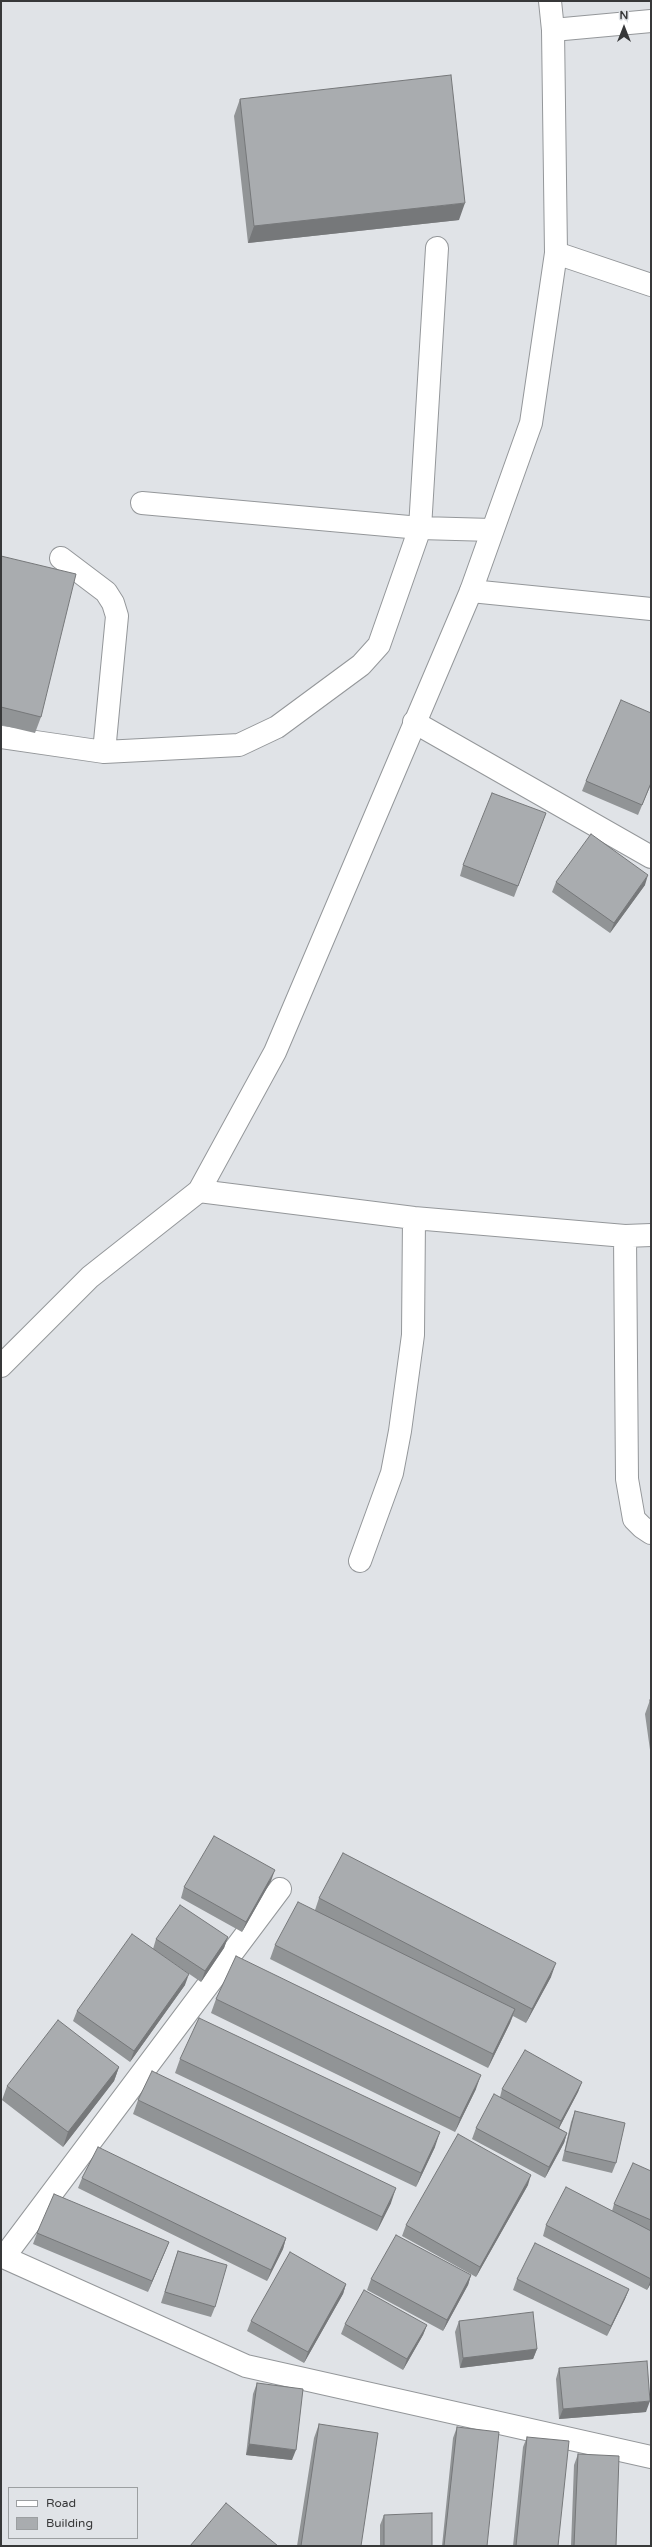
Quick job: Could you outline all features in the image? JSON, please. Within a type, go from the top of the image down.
[{"type":"street","points":[[1,1366],[90,1278],[199,1191],[275,1052],[471,591],[531,423],[556,253],[553,30],[550,1]]},
{"type":"street","points":[[553,30],[651,21]]},
{"type":"street","points":[[1,737],[104,752],[239,745],[277,727],[361,665],[378,645],[420,528],[437,248]]},
{"type":"street","points":[[556,253],[651,285]]},
{"type":"street","points":[[142,503],[420,528],[492,530]]},
{"type":"street","points":[[61,558],[106,592],[113,603],[117,616],[104,752]]},
{"type":"street","points":[[471,591],[651,609]]},
{"type":"street","points":[[414,722],[651,857]]},
{"type":"street","points":[[199,1191],[414,1218],[625,1236],[651,1235]]},
{"type":"street","points":[[360,1561],[392,1473],[400,1431],[413,1335],[414,1218]]},
{"type":"street","points":[[625,1236],[627,1479],[634,1519],[651,1533]]},
{"type":"street","points":[[280,1889],[3,2256],[246,2366],[651,2457]]},
{"type":"building","points":[[451,75],[465,203],[254,226],[240,99]]},
{"type":"building","points":[[1,556],[76,574],[41,717],[1,707]]},
{"type":"building","points":[[621,700],[651,713],[651,783],[642,805],[586,781]]},
{"type":"building","points":[[492,793],[546,813],[518,886],[463,865]]},
{"type":"building","points":[[591,834],[648,875],[614,923],[556,882]]},
{"type":"building","points":[[214,1836],[275,1870],[246,1922],[184,1887]]},
{"type":"building","points":[[343,1853],[556,1963],[532,2009],[319,1898]]},
{"type":"building","points":[[298,1902],[515,2009],[493,2054],[275,1945]]},
{"type":"building","points":[[180,1905],[228,1937],[205,1971],[156,1939]]},
{"type":"building","points":[[132,1934],[189,1974],[134,2051],[77,2011]]},
{"type":"building","points":[[236,1956],[481,2075],[460,2118],[216,1999]]},
{"type":"building","points":[[199,2018],[440,2132],[421,2173],[180,2059]]},
{"type":"building","points":[[58,2020],[119,2067],[68,2132],[7,2086]]},
{"type":"building","points":[[525,2050],[582,2082],[561,2121],[502,2089]]},
{"type":"building","points":[[152,2071],[396,2188],[382,2217],[138,2100]]},
{"type":"building","points":[[494,2094],[567,2133],[549,2167],[476,2128]]},
{"type":"building","points":[[575,2111],[625,2123],[616,2163],[565,2151]]},
{"type":"building","points":[[458,2134],[531,2175],[480,2267],[406,2225]]},
{"type":"building","points":[[98,2147],[286,2238],[271,2270],[82,2178]]},
{"type":"building","points":[[633,2163],[651,2171],[651,2220],[614,2204]]},
{"type":"building","points":[[566,2187],[651,2231],[651,2279],[546,2225]]},
{"type":"building","points":[[54,2194],[169,2242],[152,2281],[37,2233]]},
{"type":"building","points":[[396,2235],[471,2275],[447,2320],[371,2279]]},
{"type":"building","points":[[535,2243],[629,2289],[611,2326],[517,2279]]},
{"type":"building","points":[[178,2251],[227,2265],[215,2307],[165,2292]]},
{"type":"building","points":[[290,2252],[346,2284],[308,2352],[251,2321]]},
{"type":"building","points":[[364,2290],[427,2325],[407,2359],[345,2324]]},
{"type":"building","points":[[533,2312],[537,2349],[463,2358],[459,2321]]},
{"type":"building","points":[[647,2361],[650,2401],[563,2409],[559,2368]]},
{"type":"building","points":[[257,2383],[303,2389],[296,2450],[249,2444]]},
{"type":"building","points":[[319,2424],[378,2433],[361,2546],[301,2546]]},
{"type":"building","points":[[457,2427],[499,2432],[487,2546],[444,2546]]},
{"type":"building","points":[[527,2437],[569,2441],[558,2546],[516,2546]]},
{"type":"building","points":[[578,2454],[619,2456],[616,2546],[574,2546]]},
{"type":"building","points":[[226,2503],[278,2546],[190,2546]]},
{"type":"building","points":[[432,2513],[432,2546],[384,2546],[384,2515]]}]
